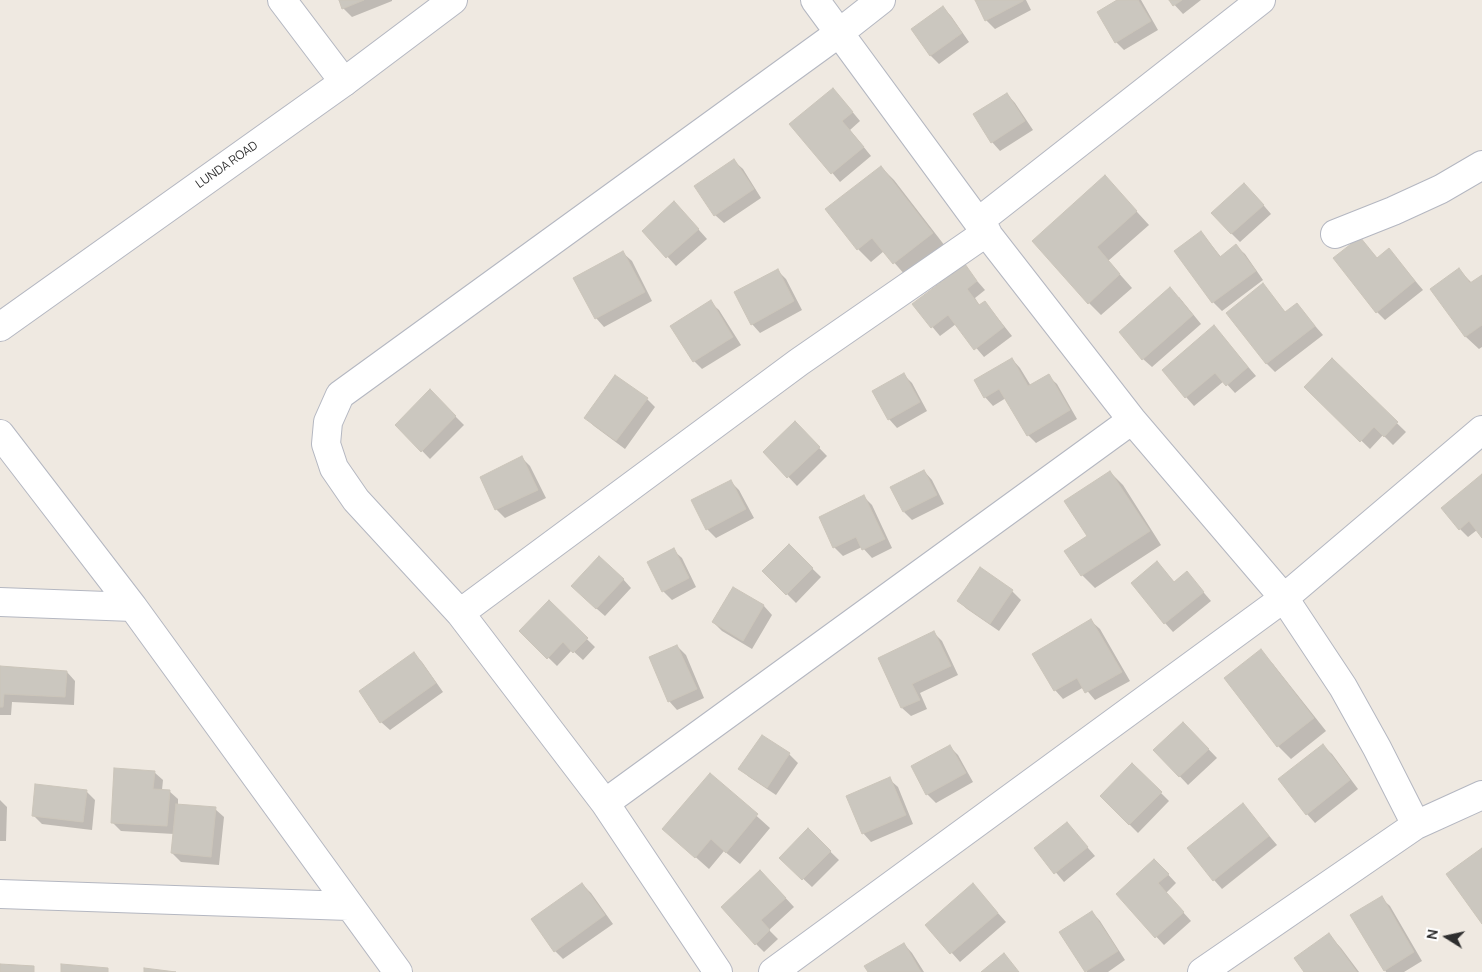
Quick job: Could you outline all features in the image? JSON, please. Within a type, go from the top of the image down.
[{"type":"street","points":[[282,0],[344,82]]},
{"type":"street","name":"LUNDA ROAD","points":[[0,327],[344,82],[453,0]]},
{"type":"street","points":[[815,0],[983,227],[1132,420],[1284,598],[1347,694],[1416,825]]},
{"type":"street","points":[[718,972],[605,803],[460,613],[356,500],[334,468],[326,444],[328,422],[340,395],[839,33],[881,0]]},
{"type":"street","points":[[460,613],[983,227],[1261,0]]},
{"type":"street","points":[[1335,234],[1441,189],[1482,165]]},
{"type":"street","points":[[605,803],[1132,420]]},
{"type":"street","points":[[773,972],[1284,598],[1482,430]]},
{"type":"street","points":[[0,434],[132,607],[398,972]]},
{"type":"street","points":[[0,602],[132,607]]},
{"type":"street","points":[[1202,972],[1416,825],[1482,796]]},
{"type":"street","points":[[0,894],[349,906]]},
{"type":"building","points":[[339,0],[364,0],[342,9]]},
{"type":"building","points":[[975,0],[1023,0],[1023,1],[985,21]]},
{"type":"building","points":[[1117,0],[1138,0],[1151,21],[1115,43],[1097,12]]},
{"type":"building","points":[[1169,0],[1182,0],[1173,6]]},
{"type":"building","points":[[943,6],[962,33],[930,56],[911,29]]},
{"type":"building","points":[[833,88],[853,112],[842,121],[864,147],[831,174],[789,124]]},
{"type":"building","points":[[1007,93],[1025,121],[991,143],[973,114]]},
{"type":"building","points":[[734,159],[754,189],[714,216],[694,186]]},
{"type":"building","points":[[881,166],[933,233],[893,264],[872,238],[857,250],[825,209]]},
{"type":"building","points":[[1105,175],[1137,211],[1097,247],[1120,274],[1088,304],[1032,241]]},
{"type":"building","points":[[1244,183],[1264,205],[1231,234],[1211,213]]},
{"type":"building","points":[[674,201],[699,229],[666,258],[642,231]]},
{"type":"building","points":[[1201,231],[1220,257],[1236,244],[1256,271],[1212,303],[1174,251]]},
{"type":"building","points":[[1360,237],[1377,258],[1389,248],[1415,281],[1376,313],[1333,258]]},
{"type":"building","points":[[623,251],[645,292],[595,319],[573,278]]},
{"type":"building","points":[[965,264],[977,281],[967,289],[979,305],[985,301],[1004,327],[974,350],[948,315],[931,328],[912,304]]},
{"type":"building","points":[[1459,268],[1470,283],[1482,275],[1482,325],[1465,337],[1430,289]]},
{"type":"building","points":[[778,269],[794,301],[751,325],[734,292]]},
{"type":"building","points":[[1263,283],[1285,312],[1297,303],[1315,326],[1266,364],[1226,313]]},
{"type":"building","points":[[1170,287],[1193,315],[1142,360],[1119,332]]},
{"type":"building","points":[[711,300],[733,337],[693,362],[670,326]]},
{"type":"building","points":[[1214,325],[1248,367],[1226,386],[1215,373],[1185,398],[1162,370]]},
{"type":"building","points":[[1012,358],[1028,386],[1049,374],[1070,410],[1027,436],[999,389],[984,398],[974,380]]},
{"type":"building","points":[[1332,358],[1398,422],[1384,437],[1374,427],[1360,442],[1304,387]]},
{"type":"building","points":[[904,373],[920,402],[888,420],[872,391]]},
{"type":"building","points":[[615,375],[648,398],[616,441],[584,418]]},
{"type":"building","points":[[430,389],[456,416],[421,452],[395,425]]},
{"type":"building","points":[[795,421],[820,447],[787,478],[763,452]]},
{"type":"building","points":[[522,456],[538,490],[495,510],[480,477]]},
{"type":"building","points":[[924,470],[937,495],[903,512],[890,487]]},
{"type":"building","points":[[1110,471],[1150,531],[1081,576],[1064,551],[1087,536],[1064,501]]},
{"type":"building","points":[[1482,474],[1482,538],[1469,521],[1459,530],[1441,508]]},
{"type":"building","points":[[731,480],[746,509],[706,530],[691,500]]},
{"type":"building","points":[[864,495],[885,539],[862,550],[856,537],[833,548],[819,517]]},
{"type":"building","points":[[789,544],[813,568],[786,595],[762,571]]},
{"type":"building","points":[[674,548],[689,578],[662,592],[647,562]]},
{"type":"building","points":[[599,556],[624,579],[596,609],[571,586]]},
{"type":"building","points":[[1157,561],[1174,582],[1187,571],[1204,592],[1164,624],[1131,583]]},
{"type":"building","points":[[980,567],[1013,590],[990,624],[957,601]]},
{"type":"building","points":[[733,587],[764,605],[743,641],[712,622]]},
{"type":"building","points":[[549,600],[588,638],[573,653],[563,642],[547,659],[519,631]]},
{"type":"building","points":[[1091,619],[1122,672],[1085,693],[1077,678],[1054,691],[1032,654]]},
{"type":"building","points":[[934,631],[951,666],[912,684],[920,700],[901,708],[878,658]]},
{"type":"building","points":[[677,645],[697,689],[668,702],[649,657]]},
{"type":"building","points":[[1261,649],[1314,718],[1277,747],[1224,678]]},
{"type":"building","points":[[414,652],[436,683],[380,723],[359,691]]},
{"type":"building","points":[[0,666],[67,671],[65,697],[4,694],[3,707],[0,707]]},
{"type":"building","points":[[1183,722],[1209,749],[1179,777],[1153,750]]},
{"type":"building","points":[[762,735],[790,753],[767,788],[738,769]]},
{"type":"building","points":[[1323,744],[1350,780],[1306,815],[1278,779]]},
{"type":"building","points":[[950,745],[966,773],[926,795],[911,766]]},
{"type":"building","points":[[1132,763],[1162,792],[1129,825],[1100,796]]},
{"type":"building","points":[[114,768],[155,771],[153,789],[170,790],[167,826],[111,823]]},
{"type":"building","points":[[710,773],[758,814],[726,853],[711,839],[695,858],[662,829]]},
{"type":"building","points":[[890,777],[906,815],[862,834],[846,796]]},
{"type":"building","points":[[35,784],[87,790],[83,822],[32,816]]},
{"type":"building","points":[[1243,803],[1269,836],[1213,881],[1187,848]]},
{"type":"building","points":[[176,804],[216,807],[211,857],[171,853]]},
{"type":"building","points":[[1067,822],[1088,847],[1054,874],[1034,848]]},
{"type":"building","points":[[808,828],[831,851],[802,880],[779,858]]},
{"type":"building","points":[[1482,848],[1482,924],[1446,874]]},
{"type":"building","points":[[1154,859],[1169,874],[1158,883],[1184,912],[1155,938],[1116,894]]},
{"type":"building","points":[[760,870],[786,898],[761,920],[770,930],[755,945],[721,907]]},
{"type":"building","points":[[582,883],[605,915],[554,952],[531,919]]},
{"type":"building","points":[[973,883],[998,913],[950,954],[925,925]]},
{"type":"building","points":[[1382,896],[1414,952],[1384,971],[1350,915]]},
{"type":"building","points":[[1092,911],[1118,951],[1085,972],[1059,932]]},
{"type":"building","points":[[1329,933],[1357,972],[1304,972],[1294,958]]},
{"type":"building","points":[[904,943],[921,972],[868,972],[864,966]]},
{"type":"building","points":[[1004,953],[1019,972],[981,972]]},
{"type":"building","points":[[0,964],[34,966],[34,972],[0,972]]},
{"type":"building","points":[[61,964],[108,968],[108,972],[61,972]]},
{"type":"building","points":[[144,968],[176,972],[144,972]]}]
